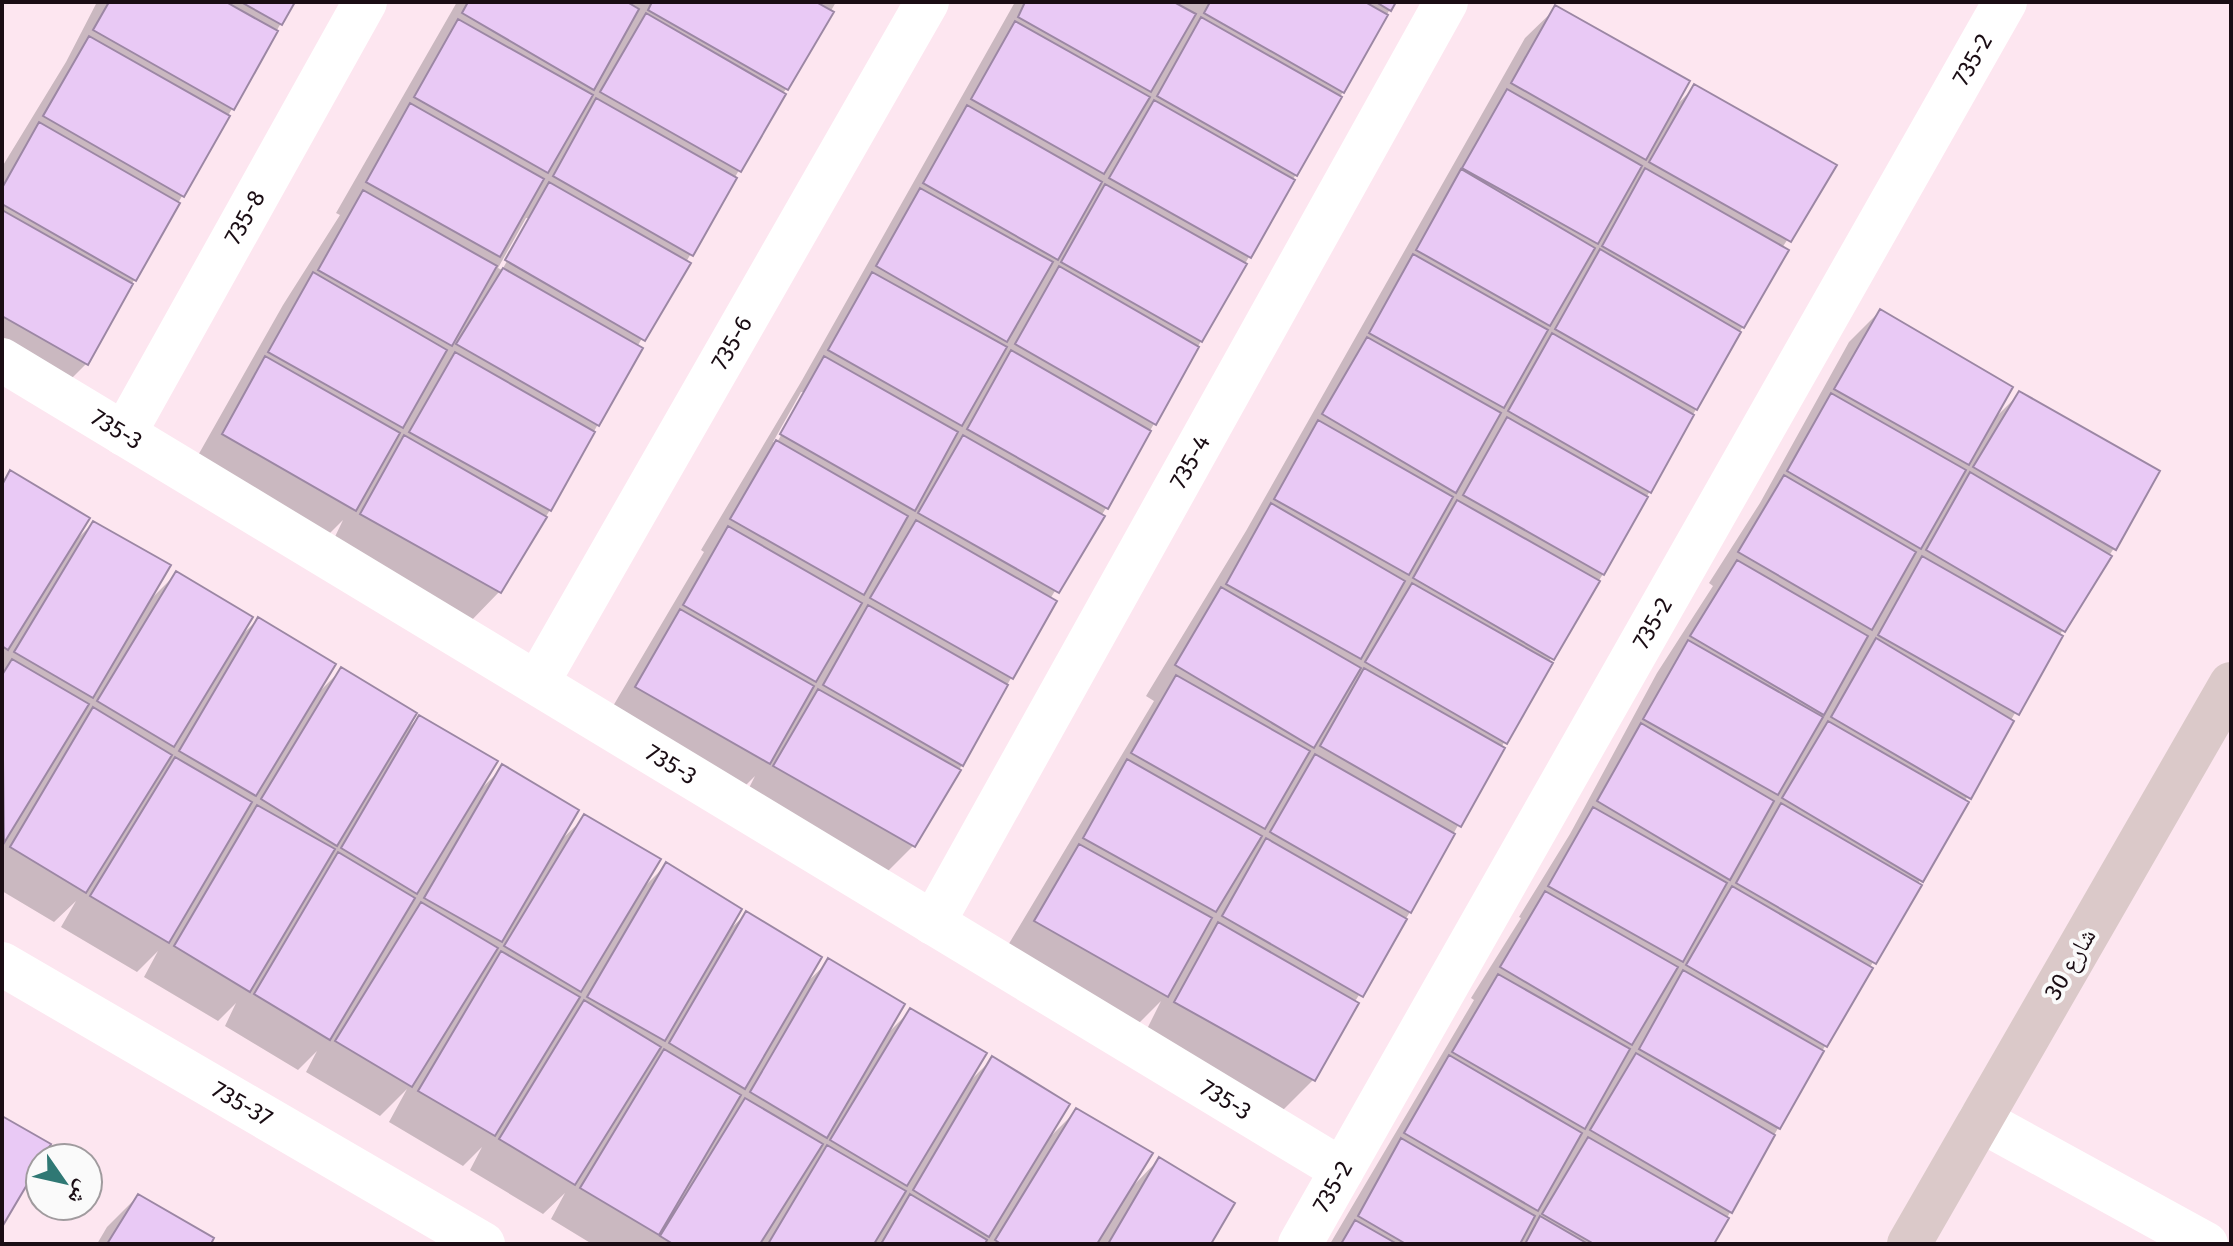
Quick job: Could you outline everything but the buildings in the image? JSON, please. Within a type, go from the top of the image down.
[{"type":"street","name":"735-8","points":[[124,434],[365,2]]},
{"type":"street","name":"735-6","points":[[537,683],[927,2]]},
{"type":"street","name":"735-4","points":[[933,923],[1446,2]]},
{"type":"street","name":"735-2","points":[[1300,1244],[2005,2]]},
{"type":"street","name":"735-3","points":[[2,360],[1342,1170]]},
{"type":"street","name":"شارع 30","points":[[1909,1244],[2231,684]]},
{"type":"street","name":"735-37","points":[[2,964],[483,1244]]},
{"type":"street","points":[[1980,1120],[2206,1244]]}]
